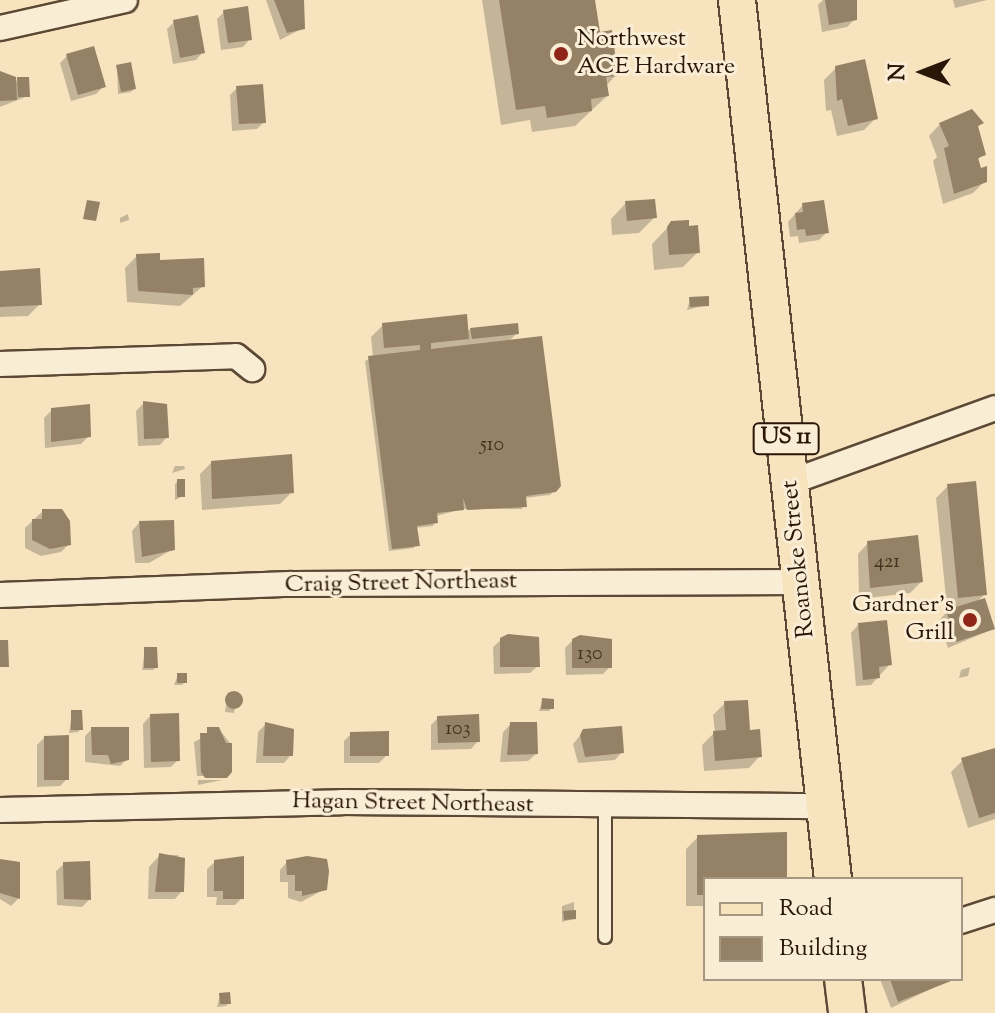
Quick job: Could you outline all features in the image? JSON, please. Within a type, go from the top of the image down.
[{"type":"main road","name":"Roanoke Street","points":[[737,0],[833,877]]},
{"type":"main road","points":[[843,981],[847,1013]]},
{"type":"street","points":[[0,28],[125,0]]},
{"type":"street","points":[[0,364],[236,356],[252,369]]},
{"type":"street","points":[[791,482],[995,408]]},
{"type":"street","name":"Craig Street Northeast","points":[[0,595],[290,584],[801,582]]},
{"type":"street","name":"Hagan Street Northeast","points":[[0,810],[342,802],[605,807],[825,806]]},
{"type":"street","points":[[963,920],[995,910]]},
{"type":"lane","points":[[605,807],[605,937]]},
{"type":"building","points":[[274,0],[304,0],[305,29],[287,33]]},
{"type":"building","name":"Northwest ACE Hardware","points":[[499,0],[595,0],[600,32],[612,30],[618,76],[606,77],[609,96],[591,99],[592,111],[547,118],[545,106],[516,110]]},
{"type":"building","points":[[825,0],[857,0],[857,20],[829,25]]},
{"type":"building","points":[[248,6],[252,40],[228,43],[223,10]]},
{"type":"building","points":[[198,15],[205,53],[180,58],[173,20]]},
{"type":"building","points":[[94,46],[106,87],[78,95],[66,54]]},
{"type":"building","points":[[865,59],[878,119],[848,126],[842,99],[837,101],[835,66]]},
{"type":"building","points":[[131,62],[136,89],[121,92],[116,65]]},
{"type":"building","points":[[0,71],[16,77],[17,100],[0,101]]},
{"type":"building","points":[[17,77],[29,77],[30,97],[18,97]]},
{"type":"building","points":[[263,84],[266,123],[239,124],[236,86]]},
{"type":"building","points":[[972,109],[984,123],[978,126],[986,155],[978,158],[981,168],[987,166],[987,182],[954,194],[944,148],[949,146],[939,123]]},
{"type":"building","points":[[655,199],[657,218],[627,221],[625,201]]},
{"type":"building","points":[[87,200],[100,202],[96,221],[83,219]]},
{"type":"building","points":[[824,200],[829,233],[806,236],[805,229],[797,230],[795,213],[803,212],[802,203]]},
{"type":"building","points":[[689,220],[689,226],[698,225],[700,253],[669,255],[667,227],[671,221]]},
{"type":"building","points":[[160,253],[160,260],[204,258],[205,287],[193,288],[193,295],[138,291],[136,254]]},
{"type":"building","points":[[40,268],[42,305],[0,307],[0,271]]},
{"type":"building","points":[[709,296],[709,306],[690,307],[689,297]]},
{"type":"building","points":[[467,314],[469,339],[431,343],[431,349],[542,336],[561,486],[556,492],[526,496],[527,507],[467,510],[463,498],[464,510],[437,513],[438,523],[417,526],[420,546],[392,549],[368,356],[420,350],[420,345],[384,348],[382,323]]},
{"type":"building","points":[[518,323],[519,334],[472,339],[470,328]]},
{"type":"building","points":[[143,401],[167,404],[169,438],[144,439]]},
{"type":"building","points":[[90,404],[91,437],[51,442],[51,408]]},
{"type":"building","points":[[292,454],[294,493],[212,499],[211,461]]},
{"type":"building","points":[[177,479],[185,479],[185,497],[177,497]]},
{"type":"building","points":[[976,481],[987,595],[958,598],[947,484]]},
{"type":"building","points":[[42,509],[62,509],[70,521],[71,545],[50,549],[32,540],[32,519],[42,519]]},
{"type":"building","points":[[174,520],[175,550],[142,557],[139,521]]},
{"type":"building","points":[[918,535],[923,582],[870,588],[867,541]]},
{"type":"building","name":"Gardner’s Grill","points":[[985,598],[995,629],[956,642],[946,610]]},
{"type":"building","points":[[887,620],[892,665],[879,667],[880,678],[863,680],[858,623]]},
{"type":"building","points":[[508,634],[539,637],[540,667],[500,667],[500,638]]},
{"type":"building","points":[[580,635],[612,639],[612,668],[572,668],[572,639]]},
{"type":"building","points":[[0,640],[8,640],[9,667],[0,667]]},
{"type":"building","points":[[144,647],[157,647],[158,668],[144,668]]},
{"type":"building","points":[[177,673],[187,673],[187,683],[177,683]]},
{"type":"building","points":[[230,691],[238,691],[243,700],[241,707],[230,709],[225,704],[225,696]]},
{"type":"building","points":[[542,698],[554,699],[554,709],[541,709]]},
{"type":"building","points":[[748,700],[750,730],[760,729],[762,757],[715,761],[713,731],[726,730],[724,701]]},
{"type":"building","points":[[71,710],[82,710],[83,730],[71,730]]},
{"type":"building","points":[[179,713],[180,761],[151,762],[150,714]]},
{"type":"building","points":[[479,714],[480,742],[438,743],[437,716]]},
{"type":"building","points":[[265,722],[294,729],[293,756],[263,756]]},
{"type":"building","points":[[510,722],[537,722],[538,754],[507,755]]},
{"type":"building","points":[[622,726],[624,753],[585,757],[580,735],[583,729]]},
{"type":"building","points":[[91,727],[129,727],[129,760],[111,764],[108,755],[92,755]]},
{"type":"building","points":[[207,727],[219,727],[226,743],[232,743],[232,772],[227,778],[205,778],[201,772],[200,733],[207,733]]},
{"type":"building","points":[[389,731],[389,756],[350,756],[350,732]]},
{"type":"building","points":[[69,735],[69,780],[44,780],[44,736]]},
{"type":"building","points":[[995,748],[995,813],[979,818],[961,758]]},
{"type":"building","points":[[787,832],[787,877],[703,877],[703,895],[697,895],[697,835]]},
{"type":"building","points":[[159,853],[185,858],[184,892],[155,892]]},
{"type":"building","points":[[244,856],[244,899],[223,899],[223,891],[214,891],[214,860]]},
{"type":"building","points":[[307,856],[327,859],[327,890],[302,896],[302,891],[295,891],[295,875],[287,875],[286,860]]},
{"type":"building","points":[[0,859],[20,862],[20,899],[0,893]]},
{"type":"building","points":[[90,861],[91,900],[64,899],[63,862]]},
{"type":"building","points":[[576,910],[576,919],[564,920],[563,911]]},
{"type":"building","points":[[891,981],[951,981],[898,1002]]},
{"type":"building","points":[[230,992],[231,1004],[220,1004],[219,993]]},
{"type":"place","name":"Northwest ACE Hardware","points":[[561,54]]},
{"type":"place","name":"Gardner’s Grill","points":[[970,620]]}]
